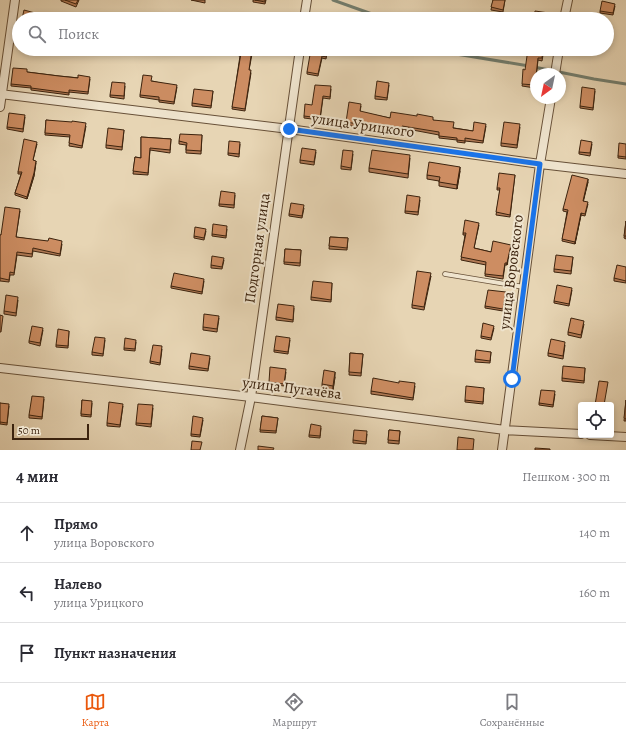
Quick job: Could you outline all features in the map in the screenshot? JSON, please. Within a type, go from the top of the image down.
[{"type":"street","points":[[13,12],[15,0]]},
{"type":"street","points":[[305,12],[307,0]]},
{"type":"street","points":[[565,12],[568,0]]},
{"type":"street","points":[[0,107],[12,20]]},
{"type":"street","name":"Подгорная улица","points":[[240,450],[251,397],[299,56]]},
{"type":"street","points":[[556,68],[558,56]]},
{"type":"street","name":"улица Урицкого","points":[[1,94],[289,129],[540,164],[626,174]]},
{"type":"street","name":"улица Воровского","points":[[502,450],[540,164],[550,104]]},
{"type":"street","name":"улица Пугачёва","points":[[0,368],[251,397],[505,430],[578,434]]},
{"type":"street","points":[[614,436],[626,437]]},
{"type":"lane","points":[[445,274],[524,287]]},
{"type":"building","points":[[65,0],[78,0],[76,4]]},
{"type":"building","points":[[493,0],[505,0],[503,10],[491,7]]},
{"type":"building","points":[[602,1],[615,4],[613,12],[600,11]]},
{"type":"building","points":[[240,56],[251,56],[249,70],[251,70],[245,109],[232,107]]},
{"type":"building","points":[[310,56],[322,56],[318,74],[307,72]]},
{"type":"building","points":[[527,56],[542,56],[542,58],[538,58],[537,68],[530,68],[530,85],[522,84],[523,69],[525,70]]},
{"type":"building","points":[[13,68],[27,69],[27,72],[59,76],[78,78],[78,75],[90,77],[88,92],[69,90],[69,93],[11,84]]},
{"type":"building","points":[[143,75],[152,76],[151,81],[177,85],[174,102],[159,100],[159,97],[140,95]]},
{"type":"building","points":[[377,81],[389,83],[387,98],[375,96]]},
{"type":"building","points":[[112,82],[125,83],[124,96],[110,95]]},
{"type":"building","points":[[315,85],[331,86],[330,97],[323,96],[320,118],[304,116],[305,104],[312,105]]},
{"type":"building","points":[[582,87],[595,89],[593,108],[580,106]]},
{"type":"building","points":[[194,89],[213,91],[211,106],[192,103]]},
{"type":"building","points":[[349,102],[361,104],[360,111],[390,118],[391,112],[417,116],[417,114],[433,117],[433,120],[454,122],[453,128],[473,131],[474,122],[486,124],[483,141],[465,138],[465,141],[457,140],[457,138],[439,136],[439,132],[402,126],[402,128],[377,124],[377,126],[359,122],[358,124],[346,122]]},
{"type":"building","points":[[9,113],[25,115],[23,129],[7,127]]},
{"type":"building","points":[[46,120],[86,123],[82,146],[69,143],[70,135],[45,133]]},
{"type":"building","points":[[504,122],[520,124],[517,145],[501,143]]},
{"type":"building","points":[[108,128],[124,130],[122,147],[106,145]]},
{"type":"building","points":[[180,134],[202,135],[201,151],[186,150],[187,143],[179,141]]},
{"type":"building","points":[[141,137],[171,139],[170,150],[150,148],[148,173],[133,171],[135,157],[141,158]]},
{"type":"building","points":[[24,139],[37,142],[33,160],[36,161],[34,173],[27,197],[15,193],[22,172],[18,172]]},
{"type":"building","points":[[581,140],[592,142],[590,153],[579,152]]},
{"type":"building","points":[[229,141],[240,142],[239,154],[228,153]]},
{"type":"building","points":[[619,143],[626,144],[626,157],[618,156]]},
{"type":"building","points":[[302,148],[316,150],[314,162],[300,160]]},
{"type":"building","points":[[343,150],[353,151],[351,168],[341,166]]},
{"type":"building","points":[[372,150],[410,155],[408,174],[369,168]]},
{"type":"building","points":[[429,162],[460,167],[457,185],[439,182],[440,177],[427,175]]},
{"type":"building","points":[[499,173],[515,175],[510,215],[496,212],[500,188],[497,188]]},
{"type":"building","points":[[572,175],[588,179],[583,201],[588,202],[585,214],[581,213],[575,242],[562,239],[568,210],[563,209]]},
{"type":"building","points":[[221,191],[235,193],[234,205],[219,204]]},
{"type":"building","points":[[407,195],[420,197],[418,212],[405,211]]},
{"type":"building","points":[[291,203],[304,205],[302,216],[289,214]]},
{"type":"building","points":[[5,207],[20,209],[16,237],[48,241],[49,238],[62,241],[60,254],[33,248],[32,254],[17,252],[14,273],[10,272],[9,280],[0,278],[0,235]]},
{"type":"building","points":[[465,220],[479,223],[474,248],[491,252],[493,241],[511,245],[507,263],[505,263],[503,276],[485,274],[486,262],[461,257],[466,233],[463,233]]},
{"type":"building","points":[[626,221],[626,236],[624,236]]},
{"type":"building","points":[[213,224],[227,226],[226,236],[212,234]]},
{"type":"building","points":[[195,227],[206,229],[204,238],[194,236]]},
{"type":"building","points":[[330,237],[348,238],[347,248],[329,246]]},
{"type":"building","points":[[285,249],[301,250],[300,263],[284,262]]},
{"type":"building","points":[[556,255],[573,257],[571,271],[554,269]]},
{"type":"building","points":[[212,256],[224,258],[222,267],[211,265]]},
{"type":"building","points":[[617,265],[626,267],[626,281],[614,278]]},
{"type":"building","points":[[417,271],[431,273],[424,307],[412,305]]},
{"type":"building","points":[[174,273],[204,279],[202,292],[171,286]]},
{"type":"building","points":[[313,281],[332,283],[331,300],[311,297]]},
{"type":"building","points":[[557,285],[572,288],[569,304],[554,301]]},
{"type":"building","points":[[488,290],[506,292],[503,309],[485,306]]},
{"type":"building","points":[[6,295],[18,297],[16,313],[4,311]]},
{"type":"building","points":[[278,304],[294,306],[293,320],[276,317]]},
{"type":"building","points":[[204,314],[219,316],[217,329],[203,327]]},
{"type":"building","points":[[0,315],[3,316],[1,332],[0,332]]},
{"type":"building","points":[[571,318],[584,321],[581,335],[568,332]]},
{"type":"building","points":[[483,323],[494,326],[491,338],[481,336]]},
{"type":"building","points":[[32,326],[43,328],[40,343],[29,341]]},
{"type":"building","points":[[58,329],[69,331],[68,346],[56,345]]},
{"type":"building","points":[[276,336],[290,338],[288,352],[274,350]]},
{"type":"building","points":[[95,337],[105,338],[103,354],[92,352]]},
{"type":"building","points":[[125,338],[136,340],[135,349],[124,348]]},
{"type":"building","points":[[551,339],[565,342],[563,356],[548,353]]},
{"type":"building","points":[[153,345],[162,346],[160,363],[150,361]]},
{"type":"building","points":[[476,350],[491,352],[490,361],[475,359]]},
{"type":"building","points":[[191,353],[210,356],[208,369],[189,366]]},
{"type":"building","points":[[350,353],[363,354],[361,373],[349,372]]},
{"type":"building","points":[[563,366],[585,368],[584,381],[562,378]]},
{"type":"building","points":[[270,367],[286,369],[284,384],[269,382]]},
{"type":"building","points":[[324,370],[335,372],[333,386],[322,384]]},
{"type":"building","points":[[373,378],[399,383],[399,381],[415,383],[413,398],[371,391]]},
{"type":"building","points":[[599,381],[608,382],[605,402],[596,402]]},
{"type":"building","points":[[466,386],[484,388],[483,402],[465,400]]},
{"type":"building","points":[[541,390],[555,391],[553,405],[539,403]]},
{"type":"building","points":[[32,396],[44,397],[42,417],[29,415]]},
{"type":"building","points":[[82,400],[92,401],[91,415],[81,414]]},
{"type":"building","points":[[626,400],[626,419],[624,418]]},
{"type":"building","points":[[109,402],[123,404],[120,425],[107,423]]},
{"type":"building","points":[[0,403],[9,404],[7,423],[0,422]]},
{"type":"building","points":[[138,404],[153,405],[151,424],[136,423]]},
{"type":"building","points":[[193,416],[203,418],[200,435],[191,434]]},
{"type":"building","points":[[262,416],[278,418],[276,431],[260,430]]},
{"type":"building","points":[[311,424],[321,426],[320,436],[309,435]]},
{"type":"building","points":[[354,430],[367,431],[366,442],[353,440]]},
{"type":"building","points":[[389,430],[400,431],[399,441],[388,440]]},
{"type":"building","points":[[458,437],[474,439],[473,450],[457,450]]},
{"type":"building","points":[[192,441],[202,442],[200,450],[191,450]]},
{"type":"building","points":[[258,446],[274,448],[273,450],[258,450]]},
{"type":"building","points":[[535,448],[550,449],[550,450],[535,450]]},
{"type":"waterway","points":[[333,0],[366,12]]},
{"type":"waterway","points":[[468,56],[529,66]]},
{"type":"waterway","points":[[534,67],[626,84]]},
{"type":"route","points":[[289,129],[540,164],[512,379]]}]
